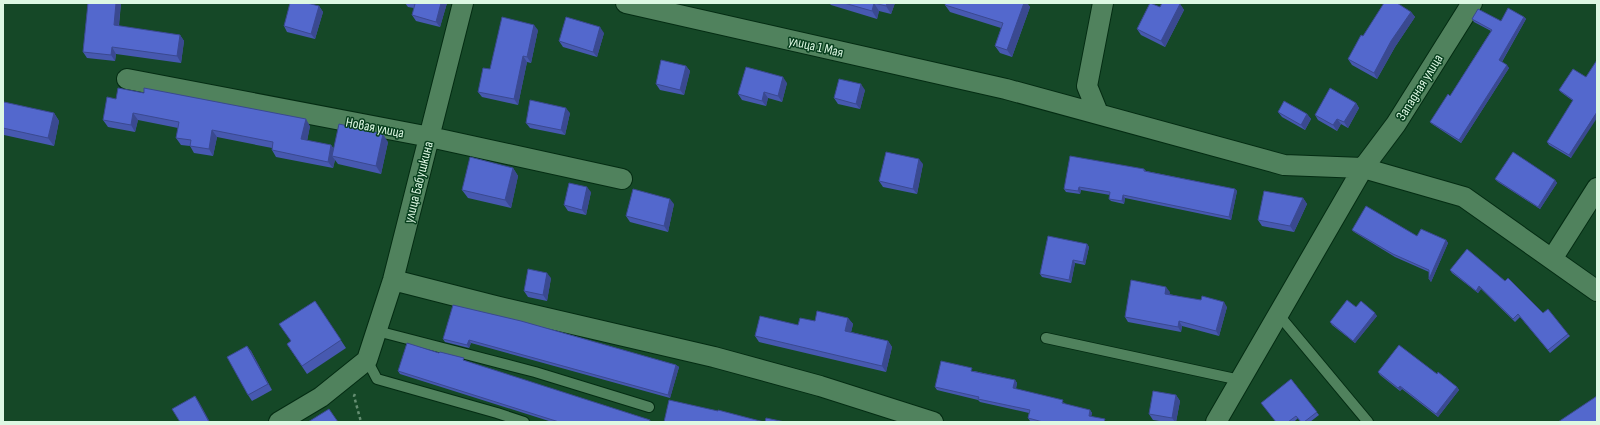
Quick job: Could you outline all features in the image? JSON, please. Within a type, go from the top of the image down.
[{"type":"street","name":"улица Бабушкина","points":[[367,360],[393,280],[463,3]]},
{"type":"street","name":"улица 1 Мая","points":[[626,3],[1006,89],[1284,165],[1363,168],[1464,197],[1597,291]]},
{"type":"street","points":[[1098,114],[1087,86],[1103,3]]},
{"type":"street","name":"Западная улица","points":[[1216,422],[1363,168],[1396,124],[1472,3]]},
{"type":"street","name":"Новая улица","points":[[127,79],[430,137],[622,179]]},
{"type":"street","points":[[1552,259],[1597,188]]},
{"type":"street","points":[[393,280],[495,306],[714,356],[820,386],[933,422]]},
{"type":"street","points":[[279,422],[321,397],[367,360]]},
{"type":"lane","points":[[1278,314],[1368,422]]},
{"type":"lane","points":[[377,331],[535,372],[649,407]]},
{"type":"lane","points":[[1046,338],[1240,380]]},
{"type":"lane","points":[[367,360],[377,379],[524,422]]},
{"type":"building","points":[[88,3],[116,3],[114,25],[180,35],[177,56],[112,47],[111,55],[83,52]]},
{"type":"building","points":[[290,3],[307,3],[319,6],[311,34],[284,26]]},
{"type":"building","points":[[411,3],[441,3],[436,22],[412,15],[415,4]]},
{"type":"building","points":[[844,3],[874,3],[872,11]]},
{"type":"building","points":[[874,3],[887,3],[886,6]]},
{"type":"building","points":[[946,3],[1024,3],[1007,50],[995,46],[1003,23],[945,5]]},
{"type":"building","points":[[1150,3],[1160,7],[1162,3],[1180,4],[1161,41],[1137,29]]},
{"type":"building","points":[[1384,3],[1397,3],[1411,12],[1391,41],[1374,73],[1348,59],[1361,35],[1363,36]]},
{"type":"building","points":[[1508,8],[1524,17],[1499,60],[1507,65],[1459,140],[1430,122],[1448,94],[1450,96],[1492,30],[1472,19],[1478,9],[1501,21]]},
{"type":"building","points":[[502,17],[534,25],[527,57],[523,56],[514,99],[478,92],[483,68],[490,69]]},
{"type":"building","points":[[566,17],[600,27],[593,52],[559,41]]},
{"type":"building","points":[[661,60],[686,66],[680,90],[656,84]]},
{"type":"building","points":[[1597,60],[1597,112],[1569,155],[1547,142],[1573,100],[1559,90],[1573,69],[1586,77]]},
{"type":"building","points":[[746,67],[783,77],[778,96],[764,92],[762,101],[738,94]]},
{"type":"building","points":[[839,79],[861,84],[856,104],[834,98]]},
{"type":"building","points":[[118,88],[144,93],[144,88],[306,119],[301,139],[331,145],[328,162],[272,150],[273,142],[212,130],[209,149],[190,146],[191,140],[176,138],[179,122],[133,113],[131,125],[103,120],[107,97],[116,99]]},
{"type":"building","points":[[1330,88],[1356,103],[1344,122],[1337,119],[1333,125],[1315,115]]},
{"type":"building","points":[[530,100],[566,108],[561,130],[526,123]]},
{"type":"building","points":[[1284,101],[1307,114],[1301,125],[1278,112]]},
{"type":"building","points":[[4,102],[54,113],[48,138],[3,128]]},
{"type":"building","points":[[339,124],[383,134],[376,166],[332,156]]},
{"type":"building","points":[[886,152],[919,159],[913,189],[879,181]]},
{"type":"building","points":[[1513,152],[1555,180],[1538,207],[1495,179]]},
{"type":"building","points":[[1070,156],[1144,169],[1144,171],[1235,189],[1229,217],[1123,195],[1122,201],[1109,199],[1110,192],[1079,187],[1078,191],[1064,189]]},
{"type":"building","points":[[470,157],[513,168],[505,200],[462,190]]},
{"type":"building","points":[[569,183],[587,187],[582,210],[564,205]]},
{"type":"building","points":[[633,189],[670,199],[664,226],[626,216]]},
{"type":"building","points":[[1264,191],[1303,198],[1290,226],[1258,220]]},
{"type":"building","points":[[1366,206],[1417,236],[1421,229],[1446,240],[1429,279],[1429,270],[1393,254],[1352,230]]},
{"type":"building","points":[[1048,236],[1087,244],[1083,262],[1073,260],[1069,280],[1040,274]]},
{"type":"building","points":[[1467,249],[1505,281],[1508,278],[1543,313],[1548,309],[1568,334],[1548,350],[1518,314],[1513,319],[1479,286],[1476,291],[1450,270]]},
{"type":"building","points":[[528,269],[547,273],[543,295],[524,291]]},
{"type":"building","points":[[1131,280],[1166,287],[1165,294],[1201,300],[1202,296],[1224,302],[1216,331],[1179,321],[1178,327],[1125,317]]},
{"type":"building","points":[[1347,300],[1356,307],[1361,301],[1375,313],[1353,341],[1330,322]]},
{"type":"building","points":[[315,301],[341,340],[302,366],[287,344],[291,341],[279,324]]},
{"type":"building","points":[[453,305],[521,321],[676,365],[668,395],[469,340],[467,345],[443,339]]},
{"type":"building","points":[[817,311],[848,318],[845,331],[888,341],[882,366],[755,336],[760,316],[798,325],[800,318],[815,321]]},
{"type":"building","points":[[407,343],[439,353],[464,358],[463,360],[650,420],[649,422],[559,422],[398,371]]},
{"type":"building","points":[[1399,345],[1437,374],[1438,372],[1457,387],[1436,414],[1400,386],[1398,388],[1378,372]]},
{"type":"building","points":[[247,346],[268,384],[248,395],[227,357]]},
{"type":"building","points":[[941,361],[972,368],[971,371],[1015,380],[1013,388],[1063,400],[1062,403],[1090,410],[1089,416],[1105,419],[1104,422],[1043,422],[1028,418],[1030,410],[978,399],[979,397],[935,387]]},
{"type":"building","points":[[1291,379],[1317,412],[1304,422],[1301,422],[1296,416],[1288,422],[1276,422],[1261,403]]},
{"type":"building","points":[[1153,391],[1176,395],[1172,418],[1149,414]]},
{"type":"building","points":[[195,396],[209,422],[180,422],[172,409]]},
{"type":"building","points":[[1597,396],[1597,422],[1558,422]]},
{"type":"building","points":[[669,400],[718,410],[764,422],[664,422]]},
{"type":"building","points":[[329,409],[338,422],[308,422]]},
{"type":"building","points":[[766,418],[785,422],[765,422]]}]
